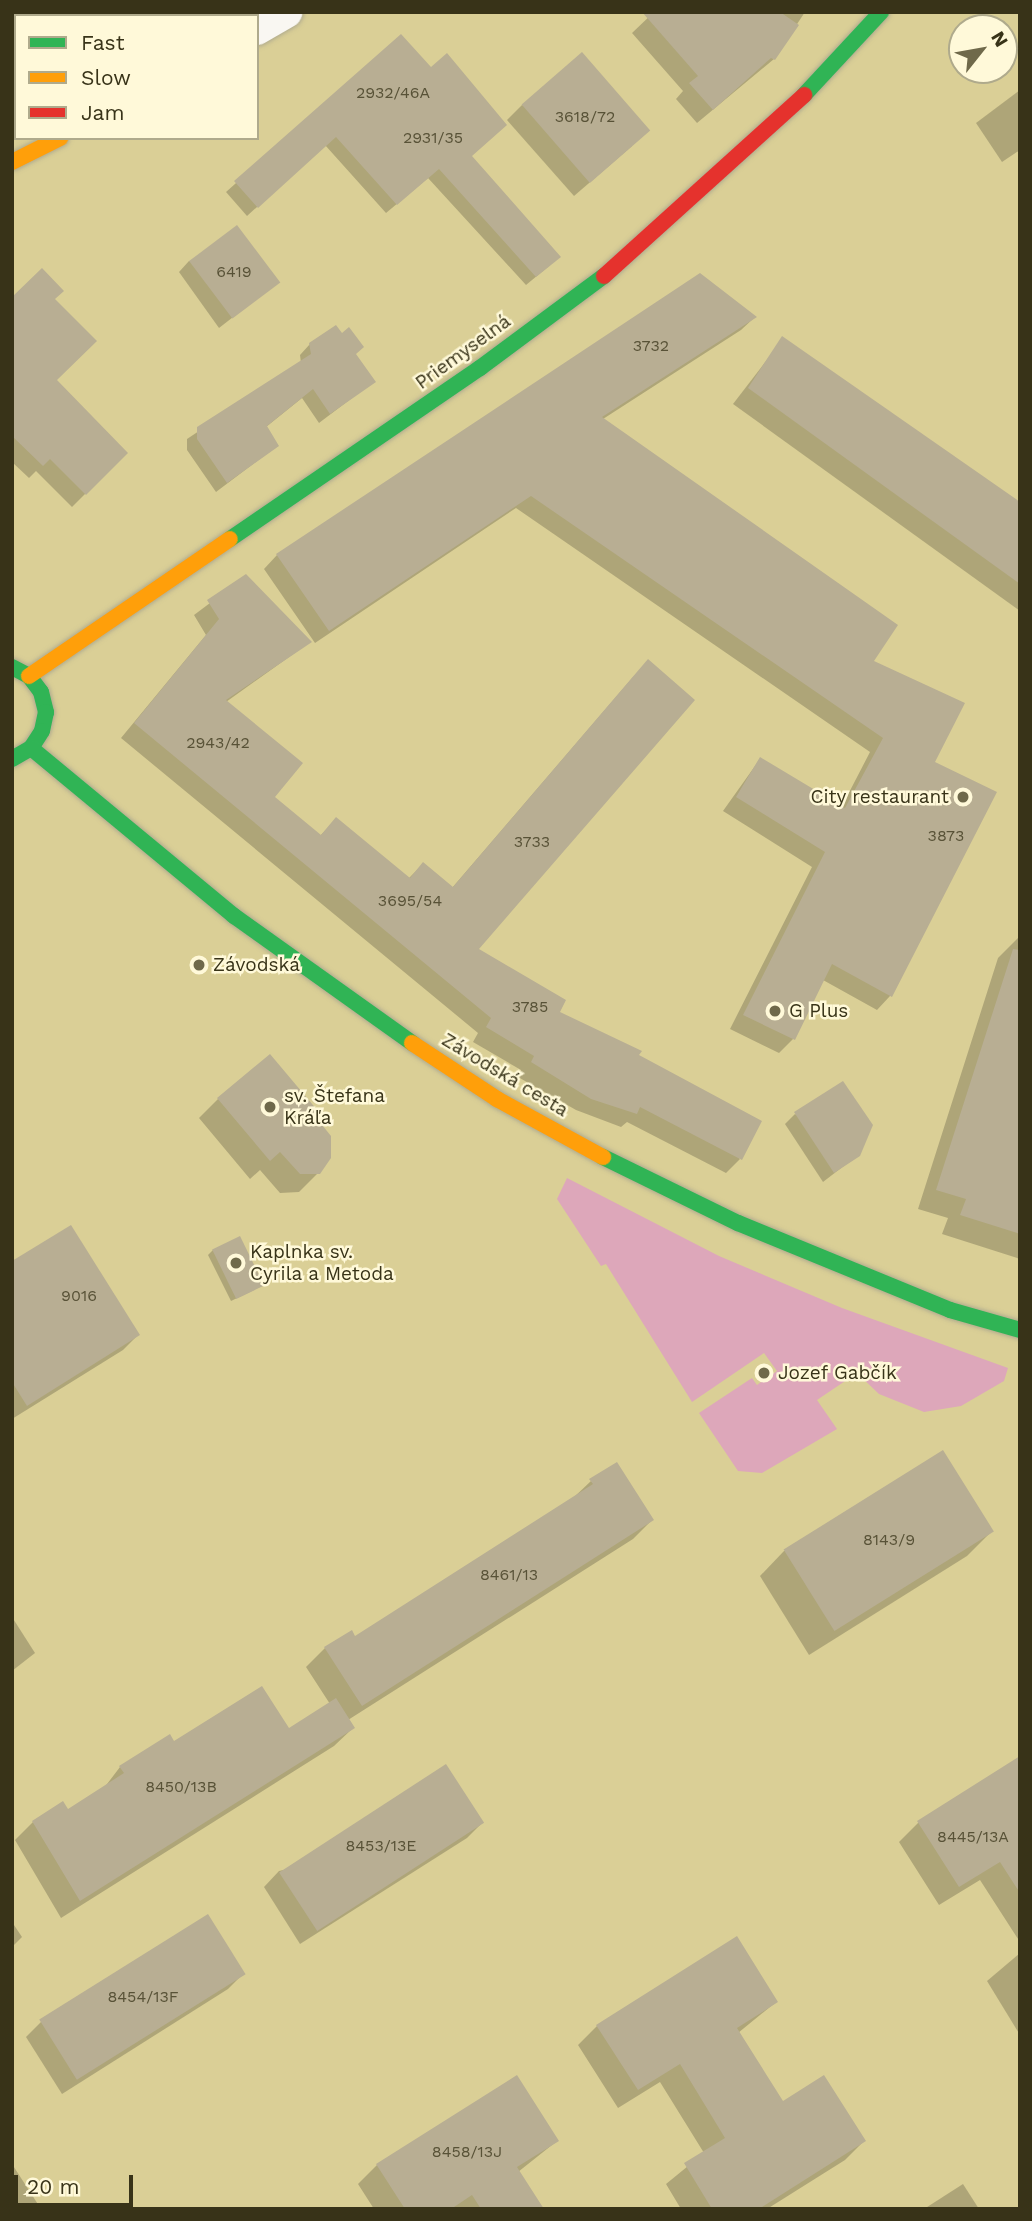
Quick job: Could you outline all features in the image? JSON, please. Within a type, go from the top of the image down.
[{"type":"street","points":[[259,28],[288,12]]},
{"type":"street","name":"Priemyselná","points":[[29,676],[452,387],[628,258],[777,124],[881,12]]},
{"type":"street","points":[[12,162],[57,140]]},
{"type":"street","points":[[12,667],[29,676],[41,692],[46,712],[42,731],[31,748],[12,759]]},
{"type":"street","name":"Závodská cesta","points":[[31,748],[234,916],[356,1006],[497,1099],[630,1172],[738,1223],[939,1306],[1020,1330]]},
{"type":"shaded area","points":[[247,12],[1020,12],[1020,2209],[12,2209],[12,136],[14,140],[259,140],[259,14],[244,14]]},
{"type":"shaded area","points":[[567,1178],[719,1256],[842,1308],[1008,1368],[1004,1381],[961,1406],[924,1412],[879,1394],[857,1373],[817,1400],[837,1429],[762,1473],[738,1471],[699,1413],[752,1378],[757,1385],[777,1371],[764,1353],[692,1402],[606,1264],[601,1266],[557,1199]]},
{"type":"building","points":[[642,12],[780,12],[799,25],[775,60],[771,58],[713,110],[689,83],[698,76]]},
{"type":"building","points":[[401,34],[431,67],[447,53],[507,125],[472,156],[561,257],[536,277],[439,169],[397,205],[336,137],[258,208],[234,181]]},
{"type":"building","points":[[582,52],[650,130],[590,183],[522,104]]},
{"type":"building","points":[[237,225],[280,283],[232,319],[189,261]]},
{"type":"building","points":[[42,268],[64,291],[55,299],[97,341],[57,380],[128,453],[86,495],[50,459],[43,466],[12,436],[12,297]]},
{"type":"building","points":[[700,273],[757,317],[602,417],[898,625],[874,661],[965,703],[935,762],[997,792],[892,997],[832,964],[795,1040],[743,1015],[825,852],[736,797],[760,757],[845,808],[883,738],[531,496],[329,631],[276,554]]},
{"type":"building","points":[[336,325],[342,333],[349,327],[364,347],[356,354],[376,382],[330,414],[313,389],[267,426],[279,446],[227,483],[197,439],[197,427],[311,354],[309,343]]},
{"type":"building","points":[[782,336],[1020,502],[1020,584],[748,388]]},
{"type":"building","points":[[246,574],[312,642],[226,700],[303,763],[275,797],[321,835],[336,817],[410,878],[423,862],[453,887],[648,659],[695,700],[479,949],[566,1000],[560,1012],[642,1051],[639,1055],[762,1121],[742,1160],[640,1107],[637,1114],[591,1099],[531,1062],[534,1056],[486,1027],[491,1018],[134,723],[219,619],[207,600]]},
{"type":"building","points":[[1013,949],[1020,950],[1020,1234],[960,1215],[966,1199],[936,1190]]},
{"type":"building","name":"sv. Štefana Kráľa","points":[[270,1054],[323,1117],[318,1120],[331,1136],[331,1158],[320,1174],[300,1174],[280,1152],[270,1161],[217,1098]]},
{"type":"building","points":[[843,1081],[873,1125],[860,1156],[834,1173],[794,1112]]},
{"type":"building","points":[[71,1225],[140,1335],[27,1406],[12,1382],[12,1261]]},
{"type":"building","name":"Kaplnka sv. Cyrila a Metoda","points":[[240,1236],[264,1285],[236,1299],[212,1250]]},
{"type":"building","points":[[943,1450],[994,1531],[834,1631],[784,1550]]},
{"type":"building","points":[[617,1462],[654,1520],[362,1706],[324,1647],[352,1630],[355,1636],[593,1484],[589,1479]]},
{"type":"building","points":[[262,1686],[289,1728],[336,1698],[355,1728],[80,1901],[32,1821],[63,1801],[68,1809],[124,1773],[119,1766],[170,1734],[174,1741]]},
{"type":"building","points":[[1020,1756],[1020,1893],[1000,1862],[959,1887],[917,1821]]},
{"type":"building","points":[[446,1764],[484,1823],[317,1931],[279,1872]]},
{"type":"building","points":[[208,1914],[246,1974],[77,2080],[39,2019]]},
{"type":"building","points":[[737,1936],[778,2002],[737,2028],[783,2101],[824,2075],[866,2141],[759,2209],[712,2209],[684,2163],[725,2138],[680,2064],[638,2090],[596,2025]]},
{"type":"building","points":[[517,2075],[559,2141],[517,2167],[544,2209],[481,2209],[472,2195],[451,2209],[405,2209],[376,2164]]},
{"type":"traffic: fast","points":[[804,95],[881,12]]},
{"type":"traffic: fast","points":[[230,539],[480,368],[604,276]]},
{"type":"traffic: fast","points":[[12,667],[29,676],[41,692],[46,712],[42,731],[31,748],[12,759]]},
{"type":"traffic: fast","points":[[31,748],[234,916],[412,1043]]},
{"type":"traffic: fast","points":[[603,1157],[738,1223],[950,1310],[1020,1330]]},
{"type":"traffic: slow","points":[[12,162],[56,140]]},
{"type":"traffic: slow","points":[[29,676],[230,539]]},
{"type":"traffic: slow","points":[[412,1043],[497,1099],[603,1157]]},
{"type":"traffic: jam","points":[[604,276],[804,95]]},
{"type":"place","name":"City restaurant","points":[[963,797]]},
{"type":"place","name":"Závodská","points":[[199,965]]},
{"type":"place","name":"G Plus","points":[[775,1011]]},
{"type":"place","name":"sv. Štefana Kráľa","points":[[270,1107]]},
{"type":"place","name":"Kaplnka sv. Cyrila a Metoda","points":[[236,1263]]},
{"type":"place","name":"Jozef Gabčík","points":[[764,1373]]}]
